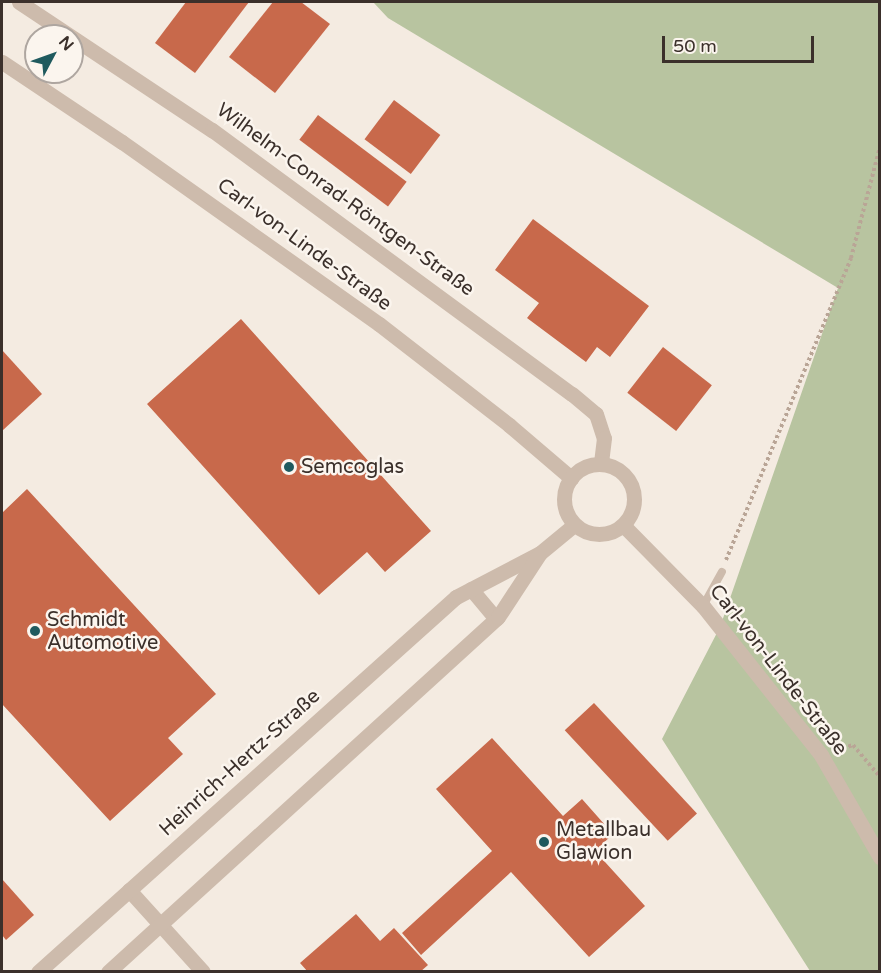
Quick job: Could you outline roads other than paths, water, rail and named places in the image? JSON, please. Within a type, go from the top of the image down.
[{"type":"street","name":"Wilhelm-Conrad-Röntgen-Straße","points":[[19,2],[212,130],[405,268],[572,393],[596,414],[604,438],[601,464]]},
{"type":"street","name":"Carl-von-Linde-Straße","points":[[2,62],[122,141],[379,324],[509,425],[571,478]]},
{"type":"street","points":[[601,464],[622,473],[633,493],[630,516],[623,525],[604,534],[593,534],[574,525],[568,516],[564,496],[571,478],[579,470],[601,464]]},
{"type":"street","name":"Heinrich-Hertz-Straße","points":[[38,972],[456,597],[540,553],[574,525]]},
{"type":"street","name":"Carl-von-Linde-Straße","points":[[623,525],[703,606],[821,755],[879,857]]},
{"type":"street","name":"Heinrich-Hertz-Straße","points":[[108,972],[496,619],[540,553]]},
{"type":"street","points":[[471,589],[496,619]]},
{"type":"street","points":[[129,890],[202,972]]},
{"type":"lane","points":[[703,606],[722,572]]},
{"type":"place","name":"Semcoglas","points":[[289,467]]},
{"type":"place","name":"Schmidt Automotive","points":[[35,631]]},
{"type":"place","name":"Metallbau Glawion","points":[[544,842]]}]
